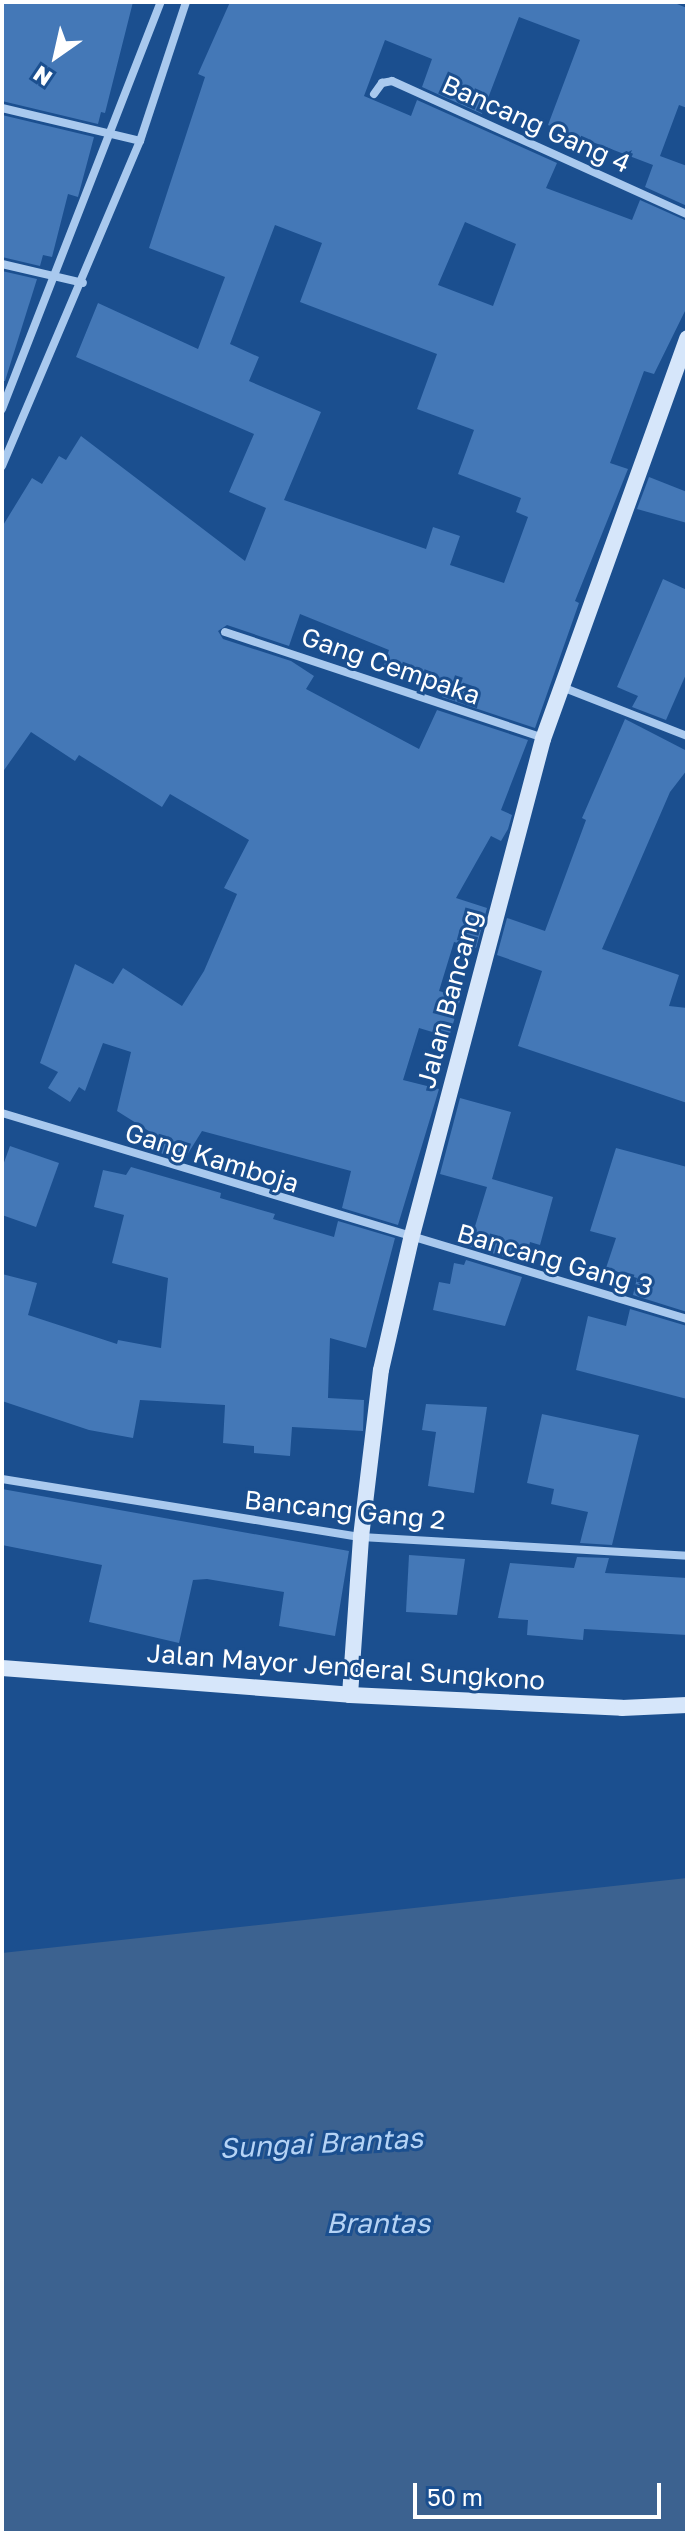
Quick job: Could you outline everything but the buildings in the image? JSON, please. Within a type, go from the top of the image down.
[{"type":"street","points":[[2,409],[161,2]]},
{"type":"street","points":[[2,466],[83,283],[140,141],[186,2]]},
{"type":"street","name":"Bancang Gang 4","points":[[374,94],[382,83],[392,81],[687,214]]},
{"type":"street","points":[[2,108],[140,141]]},
{"type":"street","points":[[2,264],[83,283]]},
{"type":"street","name":"Jalan Bancang","points":[[350,1695],[361,1537],[381,1370],[411,1239],[543,739],[687,338]]},
{"type":"street","name":"Gang Cempaka","points":[[225,632],[543,739]]},
{"type":"street","points":[[562,687],[687,736]]},
{"type":"street","name":"Gang Kamboja","points":[[2,1113],[411,1239]]},
{"type":"street","name":"Bancang Gang 3","points":[[411,1239],[687,1319]]},
{"type":"street","name":"Bancang Gang 2","points":[[2,1479],[361,1537],[687,1556]]},
{"type":"street","name":"Jalan Mayor Jenderal Sungkono","points":[[2,1668],[350,1695],[622,1708],[687,1705]]},
{"type":"water","name":"Brantas","points":[[687,1878],[687,2533],[2,2533],[2,1953]]},
{"type":"water label","name":"Sungai Brantas","points":[[321,2143]]}]
